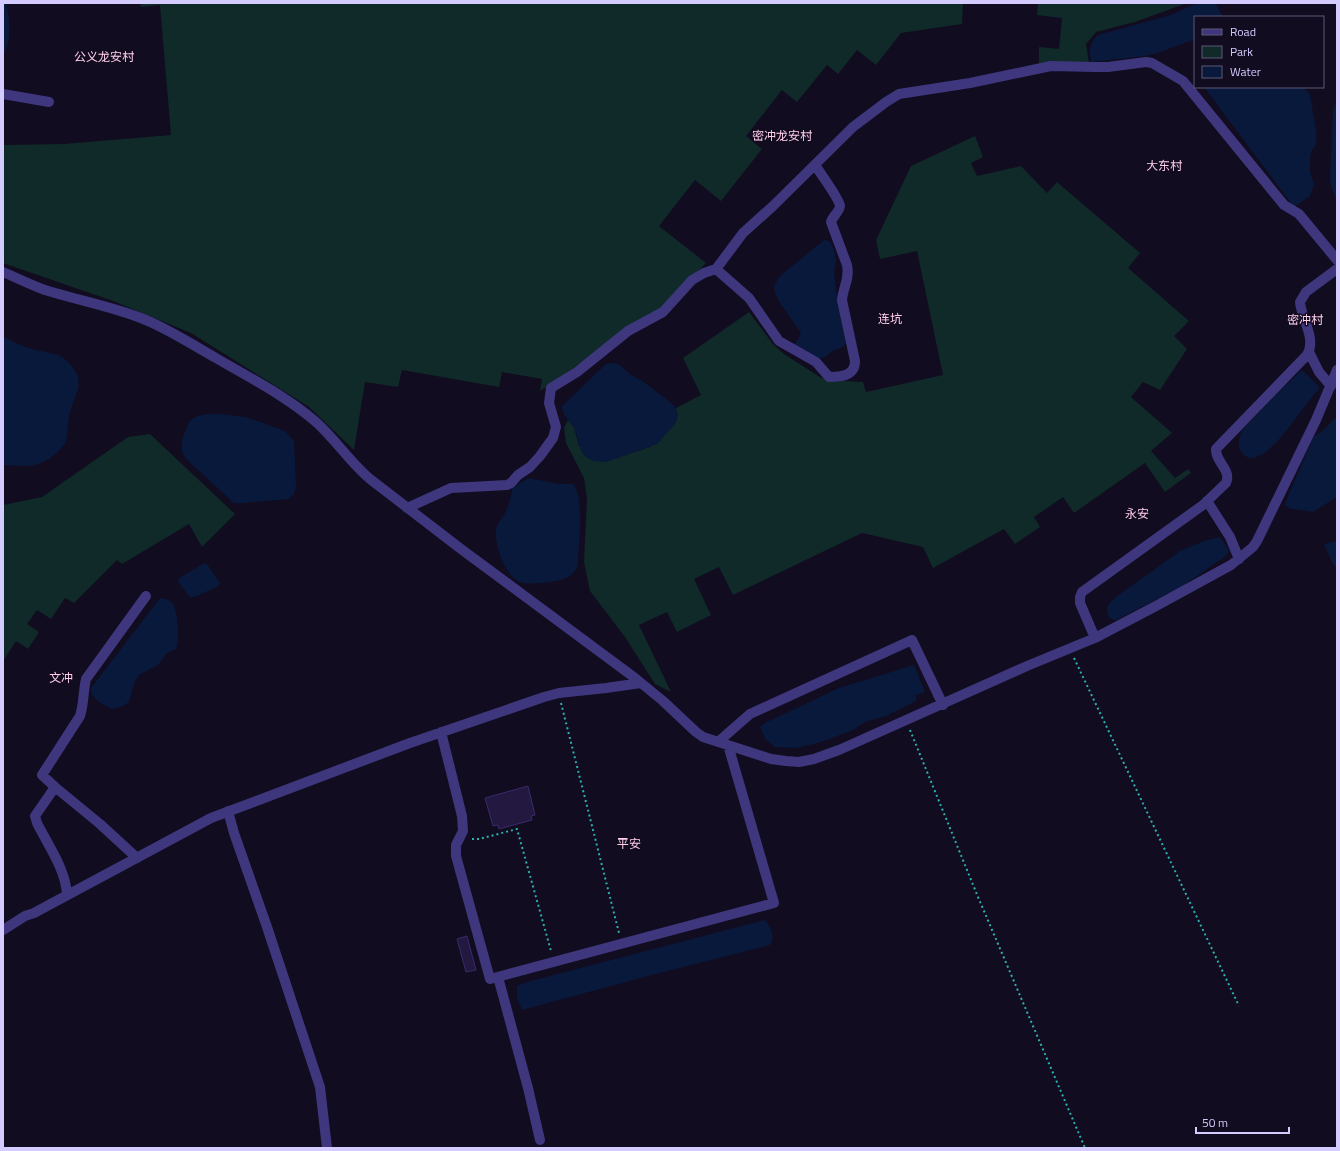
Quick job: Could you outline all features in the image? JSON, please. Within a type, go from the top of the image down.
[{"type":"street","points":[[407,508],[451,488],[507,485],[530,467],[553,438],[556,427],[549,403],[551,388],[577,372],[628,331],[663,312],[692,280],[704,273],[716,269],[743,232],[773,206],[854,127],[886,102],[899,94],[970,83],[1051,66],[1101,67],[1146,62],[1152,63],[1183,81],[1284,205],[1299,214],[1337,260]]},
{"type":"street","points":[[3,94],[49,102]]},
{"type":"street","points":[[716,269],[749,298],[779,341],[816,362],[829,377],[838,377],[849,374],[852,371],[855,361],[842,300],[849,272],[848,265],[831,222],[832,218],[840,208],[840,205],[815,165]]},
{"type":"street","points":[[1330,386],[1319,372],[1309,352],[1310,341],[1308,330],[1301,312],[1300,302],[1306,292],[1337,269]]},
{"type":"street","points":[[3,272],[44,290],[141,318],[190,343],[278,394],[297,406],[316,423],[336,443],[357,468],[407,508],[641,682],[696,732],[703,737],[723,744],[771,759],[786,762],[799,762],[814,759],[840,750],[1027,666],[1095,638],[1163,603],[1231,565],[1253,547],[1316,420],[1337,370]]},
{"type":"street","points":[[1095,638],[1080,603],[1082,592],[1207,501],[1226,483],[1228,480],[1226,471],[1216,456],[1216,448],[1309,352]]},
{"type":"street","points":[[1207,501],[1230,537],[1239,559]]},
{"type":"street","points":[[137,858],[100,824],[42,775],[80,716],[83,706],[86,679],[146,596]]},
{"type":"street","points":[[723,744],[750,714],[912,640],[943,704]]},
{"type":"street","points":[[3,930],[25,916],[211,818],[228,811],[441,732],[538,699],[559,693],[606,688],[641,682]]},
{"type":"street","points":[[441,732],[462,816],[463,831],[456,845],[456,856],[490,979],[774,903],[723,744]]},
{"type":"street","points":[[55,787],[35,816],[37,823],[60,868],[67,895]]},
{"type":"street","points":[[228,811],[234,833],[267,926],[320,1087],[327,1148]]},
{"type":"street","points":[[498,977],[528,1088],[540,1140]]},
{"type":"path","points":[[1069,648],[1239,1006]]},
{"type":"path","points":[[559,693],[622,944]]},
{"type":"path","points":[[906,721],[978,897],[1085,1148]]},
{"type":"path","points":[[460,837],[479,839],[517,829],[554,962]]},
{"type":"green space","points":[[140,3],[963,3],[962,24],[901,33],[876,65],[857,50],[838,74],[827,65],[797,102],[782,90],[746,136],[762,149],[721,201],[695,180],[659,226],[706,263],[665,305],[656,312],[629,326],[559,379],[540,391],[542,379],[502,372],[499,387],[402,370],[398,387],[365,382],[354,450],[309,407],[191,333],[113,301],[3,263],[3,145],[64,144],[171,135],[160,5],[141,7]]},
{"type":"green space","points":[[1038,3],[1187,3],[1135,22],[1096,32],[1086,44],[1089,63],[1039,66],[1039,47],[1059,49],[1062,18],[1037,15]]},
{"type":"green space","points":[[975,136],[983,157],[971,163],[977,176],[1021,166],[1047,193],[1057,182],[1140,253],[1128,268],[1189,321],[1174,336],[1187,349],[1160,390],[1143,382],[1131,397],[1172,433],[1151,451],[1175,478],[1188,469],[1191,473],[1165,492],[1145,463],[1074,513],[1063,497],[1034,517],[1040,527],[1015,544],[1004,529],[933,568],[923,547],[862,533],[733,595],[719,567],[694,579],[711,615],[677,632],[667,612],[639,625],[671,692],[655,684],[625,637],[590,591],[584,562],[587,499],[584,478],[566,443],[564,428],[568,420],[574,427],[579,446],[605,462],[650,447],[674,425],[677,419],[676,408],[701,395],[683,358],[749,312],[773,344],[784,354],[827,380],[863,382],[866,392],[943,375],[917,251],[880,259],[876,240],[911,166]]},
{"type":"green space","points":[[150,434],[235,514],[202,547],[189,524],[122,564],[117,560],[74,603],[65,598],[51,619],[37,610],[27,624],[39,632],[28,649],[16,641],[3,661],[3,505],[42,497],[128,437]]},
{"type":"water","points":[[3,3],[6,3],[9,37],[3,55]]},
{"type":"water","points":[[1197,3],[1215,3],[1222,16],[1194,16],[1194,39],[1158,53],[1145,56],[1091,62],[1090,47],[1098,35],[1171,15]]},
{"type":"water","points":[[1205,88],[1305,88],[1310,95],[1316,130],[1316,144],[1311,152],[1310,159],[1310,171],[1314,185],[1310,196],[1294,207]]},
{"type":"water","points":[[1337,103],[1337,202],[1330,179],[1333,111]]},
{"type":"water","points":[[824,240],[829,241],[835,254],[836,261],[834,272],[836,290],[846,343],[825,357],[818,359],[807,355],[795,344],[801,333],[780,303],[775,293],[774,286],[779,277]]},
{"type":"water","points":[[3,336],[28,348],[51,353],[61,357],[70,364],[78,376],[79,381],[77,392],[70,413],[67,436],[63,446],[49,459],[30,466],[3,465]]},
{"type":"water","points":[[614,363],[620,365],[631,375],[641,380],[674,405],[678,415],[674,425],[657,444],[605,462],[594,461],[587,458],[582,453],[574,427],[565,416],[562,406],[606,364]]},
{"type":"water","points":[[1302,370],[1318,385],[1319,389],[1286,432],[1275,443],[1265,452],[1256,457],[1247,457],[1240,450],[1239,446],[1242,431]]},
{"type":"water","points":[[207,414],[246,417],[285,431],[294,441],[296,487],[294,494],[288,499],[234,503],[186,459],[182,452],[182,445],[183,437],[189,422]]},
{"type":"water","points":[[1337,417],[1337,497],[1313,512],[1288,508],[1285,503],[1314,436],[1324,430]]},
{"type":"water","points":[[529,478],[558,484],[573,484],[577,491],[580,511],[578,565],[572,574],[562,580],[539,583],[520,582],[509,572],[499,552],[496,538],[497,526],[506,510],[513,487]]},
{"type":"water","points":[[1220,537],[1229,550],[1223,558],[1181,587],[1116,620],[1111,619],[1108,615],[1108,605],[1116,597],[1180,551],[1204,541]]},
{"type":"water","points":[[1337,541],[1337,569],[1332,562],[1324,544]]},
{"type":"water","points":[[203,564],[207,564],[220,583],[217,587],[194,597],[190,597],[178,582],[179,578]]},
{"type":"water","points":[[160,598],[170,601],[175,608],[178,633],[176,649],[167,653],[158,665],[139,675],[135,681],[129,702],[123,706],[112,709],[95,699],[91,692],[91,688]]},
{"type":"water","points":[[914,665],[925,692],[916,695],[916,701],[886,716],[865,722],[853,730],[821,742],[797,748],[775,747],[766,740],[760,727],[765,723],[839,688]]},
{"type":"water","points":[[765,920],[772,935],[772,942],[770,945],[522,1010],[517,998],[517,986],[527,982]]},
{"type":"building","points":[[528,786],[535,815],[531,816],[532,820],[499,829],[498,825],[493,826],[485,798]]},
{"type":"building","points":[[467,936],[476,970],[466,972],[457,939]]},
{"type":"district","name":"公义龙安村","points":[[104,57]]},
{"type":"district","name":"密冲龙安村","points":[[782,136]]},
{"type":"district","name":"大东村","points":[[1164,166]]},
{"type":"district","name":"连坑","points":[[890,319]]},
{"type":"district","name":"密冲村","points":[[1305,320]]},
{"type":"district","name":"永安","points":[[1137,514]]},
{"type":"district","name":"文冲","points":[[61,678]]},
{"type":"district","name":"平安","points":[[629,844]]}]
